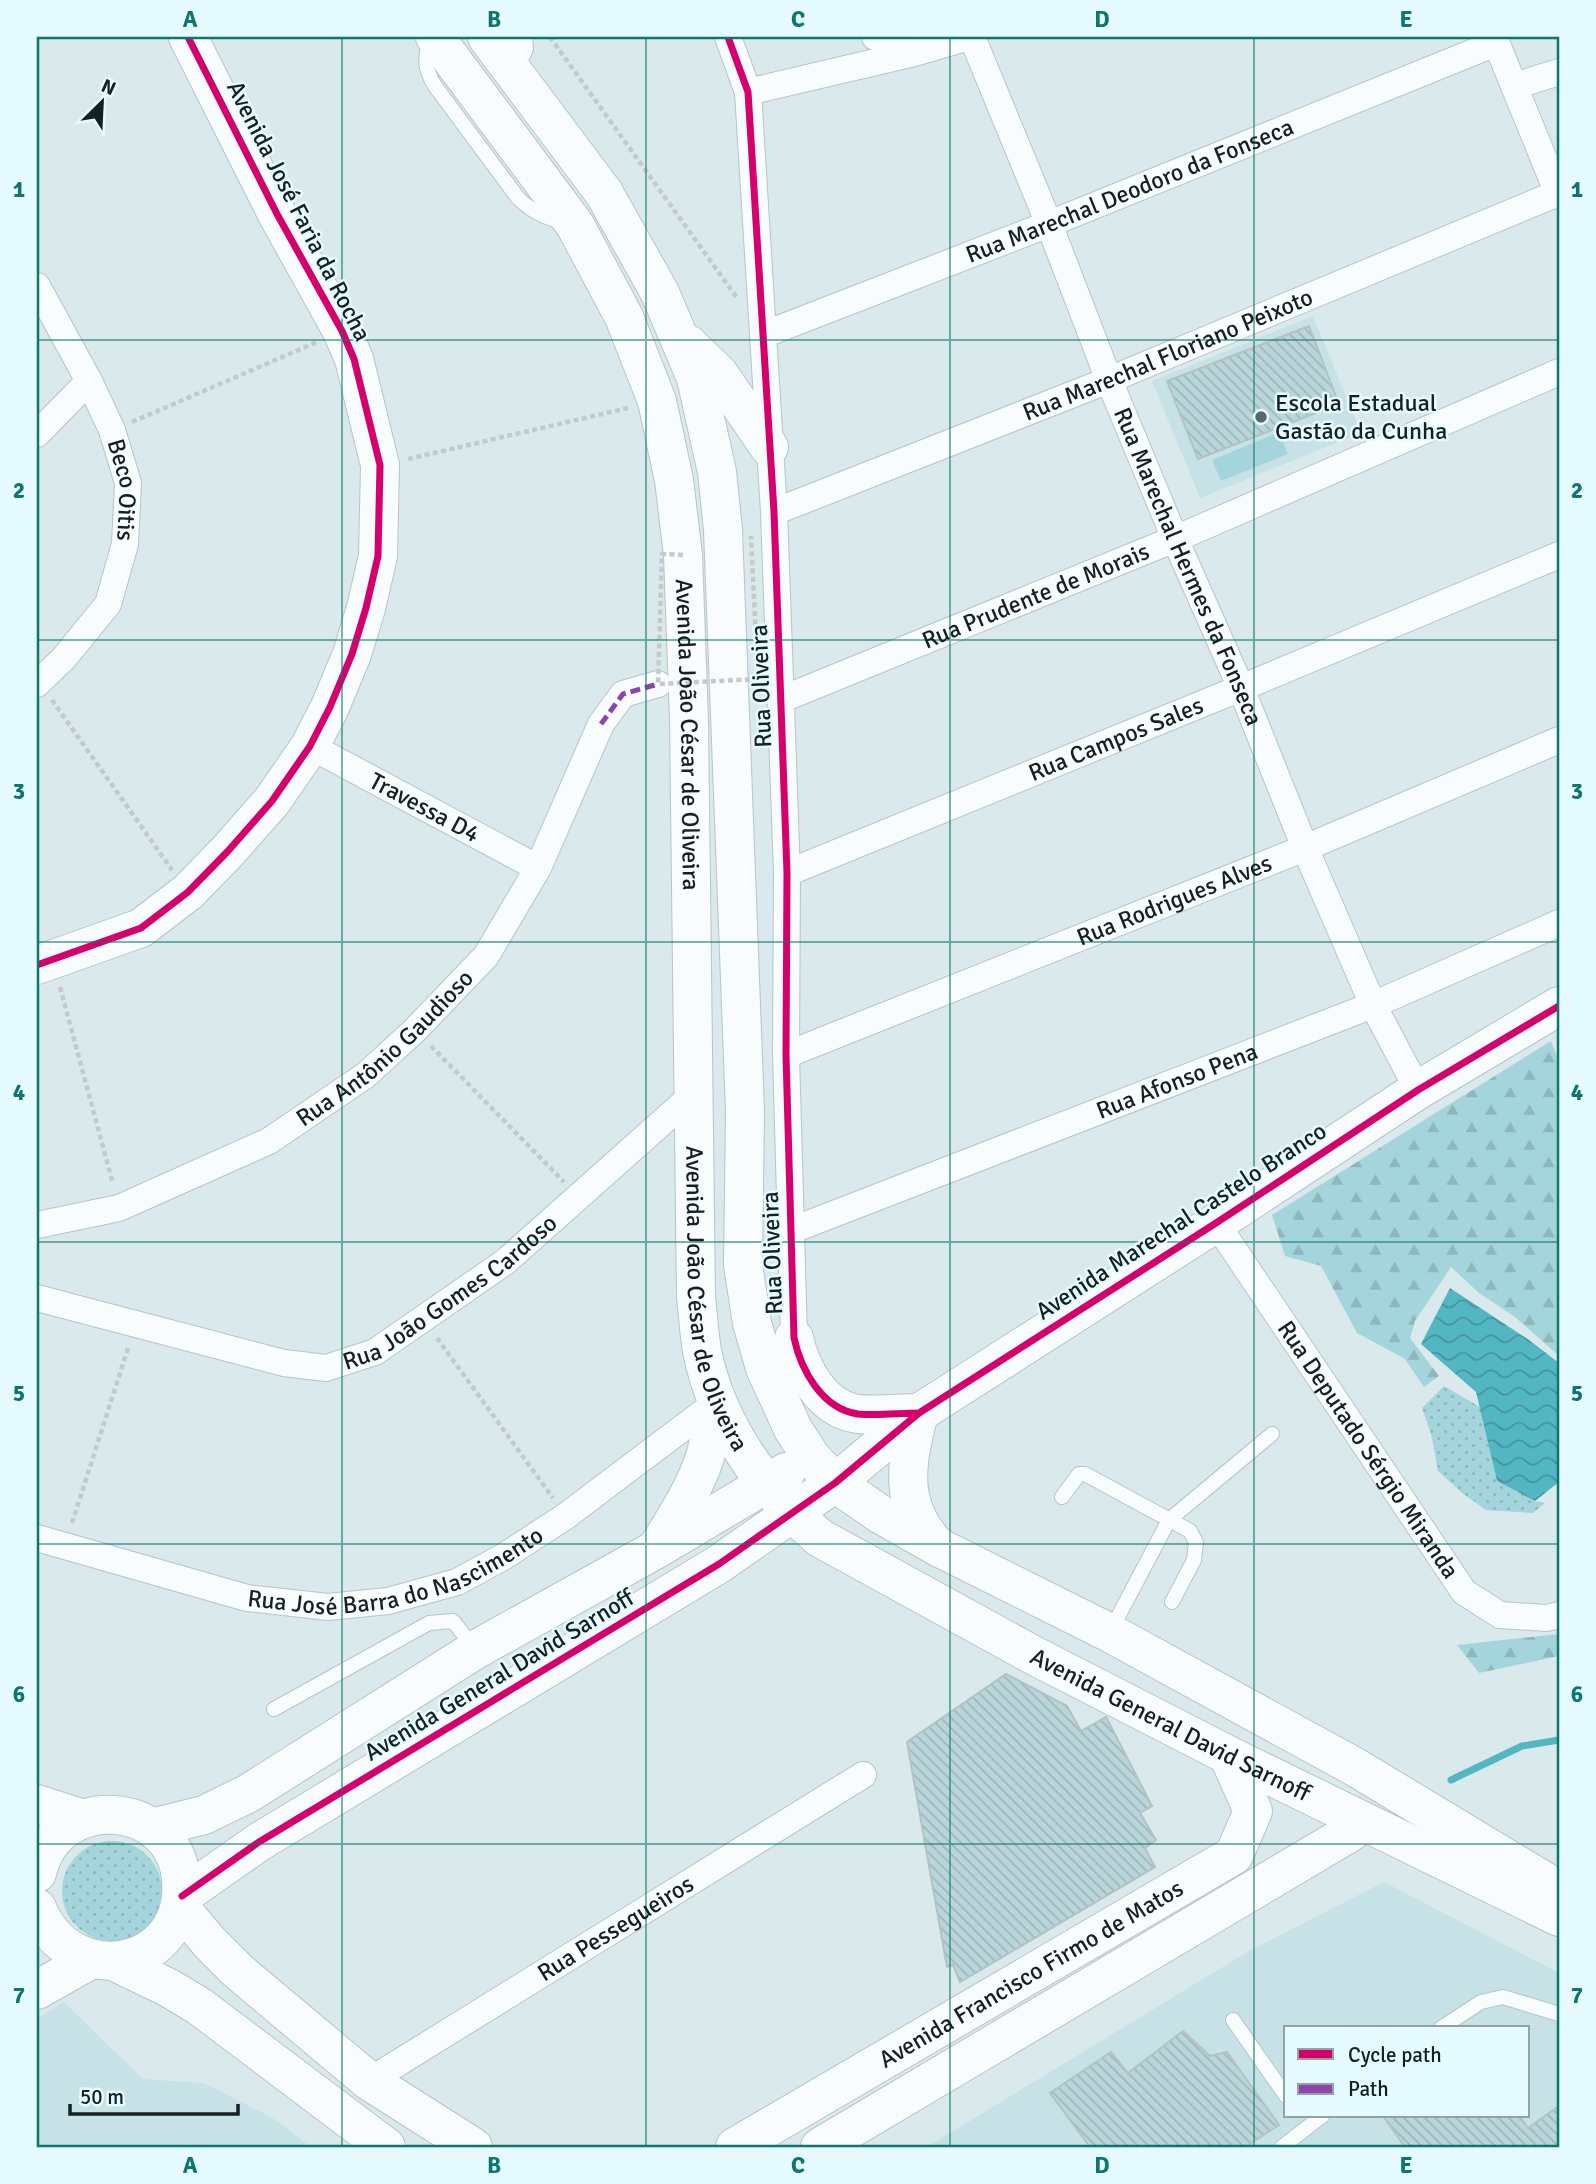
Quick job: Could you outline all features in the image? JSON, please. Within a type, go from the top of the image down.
[{"type":"street","name":"Avenida José Faria da Rocha","points":[[45,962],[141,928],[188,892],[272,801],[310,746],[352,654],[378,556],[380,465],[354,359],[342,331],[277,214],[188,37]]},
{"type":"street","name":"Avenida João César de Oliveira","points":[[433,37],[575,225],[624,317],[657,401],[674,480],[683,555],[689,720],[696,1297],[702,1350],[717,1402],[746,1456],[765,1483]]},
{"type":"street","name":"Avenida João César de Oliveira","points":[[487,37],[515,53],[604,193],[660,293],[699,391],[717,472],[723,530],[746,1111],[743,1265],[752,1323],[765,1368],[791,1423],[822,1470]]},
{"type":"street","name":"Rua Oliveira","points":[[728,37],[748,92],[774,512],[787,873],[786,1055],[794,1338]]},
{"type":"street","points":[[875,37],[914,52]]},
{"type":"street","points":[[748,92],[970,37]]},
{"type":"street","name":"Rua Marechal Hermes da Fonseca","points":[[970,37],[1049,224],[1109,380],[1241,688],[1305,848],[1373,1005],[1418,1090]]},
{"type":"street","name":"Rua Marechal Deodoro da Fonseca","points":[[763,335],[1049,224],[1495,40]]},
{"type":"street","points":[[1495,40],[1559,195]]},
{"type":"street","points":[[1514,86],[1559,72]]},
{"type":"street","name":"Rua Marechal Floriano Peixoto","points":[[774,512],[1109,380],[1559,195]]},
{"type":"street","name":"Beco Oitis","points":[[37,286],[89,381],[112,430],[128,483],[125,544],[108,604],[64,658],[38,683]]},
{"type":"street","points":[[678,336],[719,374],[769,447]]},
{"type":"street","name":"Rua Prudente de Morais","points":[[780,700],[1175,539],[1559,372]]},
{"type":"street","points":[[37,434],[89,381]]},
{"type":"street","name":"Rua Campos Sales","points":[[787,873],[1559,555]]},
{"type":"street","name":"Rua Antônio Gaudioso","points":[[43,1229],[119,1208],[269,1141],[366,1075],[415,1030],[486,956],[538,868],[601,724],[622,694],[658,684]]},
{"type":"street","name":"Rua Rodrigues Alves","points":[[786,1055],[1305,848],[1559,740]]},
{"type":"street","name":"Travessa D4","points":[[310,746],[538,868]]},
{"type":"street","name":"Rua Afonso Pena","points":[[790,1231],[1373,1005],[1559,923]]},
{"type":"street","name":"Avenida Marechal Castelo Branco","points":[[822,1470],[919,1413],[1418,1090],[1559,1006]]},
{"type":"street","name":"Rua João Gomes Cardoso","points":[[47,1301],[284,1363],[327,1368],[375,1352],[505,1262],[695,1093]]},
{"type":"street","name":"Rua Deputado Sérgio Miranda","points":[[1216,1223],[1464,1592],[1500,1615],[1547,1618],[1559,1615]]},
{"type":"street","points":[[37,1285],[47,1301]]},
{"type":"street","points":[[791,1423],[794,1338]]},
{"type":"street","points":[[794,1338],[808,1377],[821,1393],[837,1405],[856,1414],[919,1413],[911,1444],[908,1490],[912,1511],[923,1531],[938,1547]]},
{"type":"street","points":[[655,1550],[695,1481],[705,1457],[717,1402]]},
{"type":"street","name":"Rua José Barra do Nascimento","points":[[37,1538],[247,1598],[328,1607],[388,1601],[457,1582],[503,1557],[566,1516],[717,1402]]},
{"type":"street","name":"Avenida General David Sarnoff","points":[[152,1828],[204,1815],[249,1793],[475,1650],[655,1550],[765,1483],[822,1470]]},
{"type":"street","name":"Avenida General David Sarnoff","points":[[181,1902],[258,1842],[719,1564],[791,1513],[822,1470]]},
{"type":"street","name":"Avenida General David Sarnoff","points":[[822,1470],[861,1503],[938,1547],[1110,1633],[1355,1766],[1559,1890]]},
{"type":"street","name":"Avenida General David Sarnoff","points":[[765,1483],[791,1513],[820,1538],[1034,1655],[1284,1783],[1559,1917]]},
{"type":"street","points":[[719,1564],[820,1538]]},
{"type":"street","name":"Avenida Francisco Firmo de Matos","points":[[735,2147],[1234,1855],[1253,1811],[1228,1755]]},
{"type":"street","points":[[1355,1766],[1559,1859]]},
{"type":"street","name":"Rua Pessegueiros","points":[[369,2081],[863,1775]]},
{"type":"street","points":[[1284,1783],[1304,1803],[1352,1832],[1559,1943]]},
{"type":"street","points":[[37,1804],[81,1818]]},
{"type":"street","points":[[37,1873],[40,1857],[60,1830],[81,1818],[106,1814],[130,1817],[152,1828],[166,1842],[176,1858],[181,1877],[181,1902],[173,1924],[148,1950],[131,1958],[102,1960],[37,1990]]},
{"type":"street","name":"Avenida Francisco Firmo de Matos","points":[[820,2147],[1352,1832]]},
{"type":"street","points":[[209,1942],[218,1898],[235,1859]]},
{"type":"street","points":[[181,1902],[209,1942],[238,1971],[369,2081],[473,2147]]},
{"type":"street","points":[[37,1909],[49,1932],[67,1949],[102,1960],[169,1988],[199,2006],[386,2147]]},
{"type":"lane","points":[[1110,1633],[1169,1520],[1272,1434]]},
{"type":"lane","points":[[1062,1497],[1074,1478],[1085,1474],[1190,1531],[1196,1542],[1194,1560],[1172,1602]]},
{"type":"lane","points":[[274,1709],[429,1623],[453,1621],[475,1650]]},
{"type":"lane","points":[[1444,2026],[1480,2002],[1503,1997],[1559,2014]]},
{"type":"lane","points":[[1233,2020],[1284,2093]]},
{"type":"lane","points":[[1285,2146],[1304,2121]]},
{"type":"path","points":[[550,37],[763,335]]},
{"type":"path","points":[[112,430],[342,331]]},
{"type":"path","points":[[380,465],[657,401]]},
{"type":"path","points":[[683,555],[662,554],[658,684],[758,679],[751,536]]},
{"type":"path","points":[[38,683],[188,892]]},
{"type":"path","points":[[45,962],[119,1208]]},
{"type":"path","points":[[415,1030],[579,1197]]},
{"type":"path","points":[[424,1320],[566,1516]]},
{"type":"path","points":[[65,1546],[136,1324]]},
{"type":"shaded area","name":"Escola Estadual Gastão da Cunha","points":[[1313,316],[1361,433],[1200,498],[1152,381]]},
{"type":"shaded area","points":[[1384,1882],[1559,1973],[1559,2147],[927,2147],[1249,1951]]},
{"type":"shaded area","points":[[64,2002],[143,2079],[204,2083],[271,2117],[311,2147],[37,2147],[37,2019]]},
{"type":"green space","points":[[1279,432],[1288,454],[1221,481],[1212,460]]},
{"type":"green space","points":[[1551,1041],[1559,1062],[1559,1356],[1515,1317],[1479,1293],[1451,1267],[1415,1321],[1410,1338],[1439,1376],[1424,1387],[1405,1359],[1357,1333],[1321,1266],[1285,1256],[1272,1215]]},
{"type":"green space","points":[[1444,1386],[1480,1407],[1497,1481],[1535,1501],[1545,1503],[1533,1513],[1486,1510],[1438,1471],[1431,1434],[1422,1408]]},
{"type":"green space","points":[[1559,1634],[1559,1656],[1479,1673],[1457,1645]]},
{"type":"green space","points":[[112,1841],[131,1845],[147,1856],[158,1872],[162,1891],[158,1910],[147,1926],[131,1937],[112,1941],[93,1937],[77,1926],[66,1910],[62,1891],[66,1872],[77,1856],[93,1845]]},
{"type":"water","points":[[1450,1288],[1559,1363],[1559,1482],[1535,1501],[1497,1481],[1476,1392],[1421,1344]]},
{"type":"building","points":[[1309,326],[1339,404],[1198,459],[1167,381]]},
{"type":"building","points":[[1006,1674],[1067,1706],[1081,1731],[1106,1717],[1152,1806],[1140,1813],[1156,1840],[1145,1848],[1155,1867],[960,1982],[953,1965],[947,1967],[907,1742]]},
{"type":"building","points":[[1183,2031],[1210,2056],[1227,2052],[1279,2125],[1245,2147],[1090,2147],[1050,2093],[1111,2052],[1128,2073]]},
{"type":"building","points":[[1559,2106],[1559,2147],[1405,2147],[1384,2118],[1521,2118],[1528,2128]]},
{"type":"waterway","points":[[1451,1780],[1522,1746],[1559,1740]]},
{"type":"marked path","points":[[601,724],[623,694],[658,684]]},
{"type":"cycle path","points":[[37,965],[141,928],[188,892],[272,801],[310,746],[330,707],[352,654],[378,556],[380,465],[354,359],[342,331],[277,214],[188,37]]},
{"type":"cycle path","points":[[728,37],[748,92],[774,512],[787,873],[786,1055],[794,1338],[808,1375],[834,1405],[858,1414],[919,1413]]},
{"type":"cycle path","points":[[182,1896],[259,1842],[719,1564],[835,1483],[919,1413],[1418,1090],[1559,1006]]},
{"type":"place","name":"Escola Estadual Gastão da Cunha","points":[[1261,417]]}]
